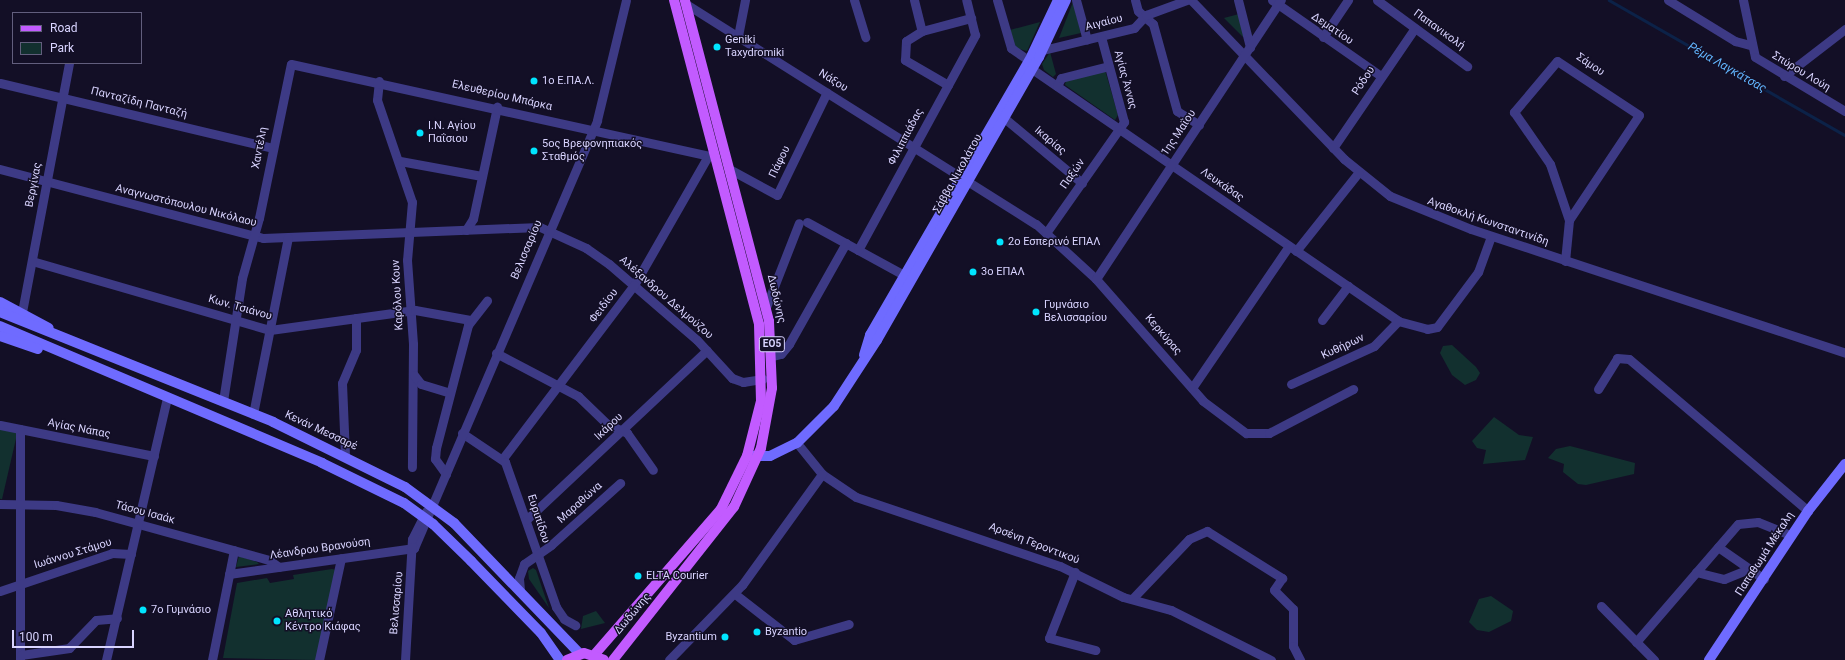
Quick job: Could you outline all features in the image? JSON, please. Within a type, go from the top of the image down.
[{"type":"main road","name":"Δωδώνης","points":[[595,654],[713,520],[731,491],[747,456],[758,415],[763,379],[759,324],[713,155],[674,0]]},
{"type":"main road","name":"Δωδώνης","points":[[613,660],[720,527],[758,459],[769,413],[772,356],[766,307],[731,170],[685,2]]},
{"type":"main road","points":[[567,660],[579,653],[595,654],[604,660]]},
{"type":"street","name":"Βελισσαρίου","points":[[404,660],[414,548],[412,536],[425,517],[446,474],[496,353],[593,129],[626,0]]},
{"type":"street","points":[[738,36],[746,0]]},
{"type":"street","points":[[854,0],[865,37]]},
{"type":"street","points":[[914,0],[922,31]]},
{"type":"street","points":[[948,85],[902,56],[906,41],[922,31],[971,18],[966,0]]},
{"type":"street","name":"Λευκάδας","points":[[997,0],[1011,48],[1030,65],[1057,86],[1398,321]]},
{"type":"street","name":"Σάββα Νικολάτου","points":[[864,356],[870,335],[904,275],[1003,117],[1030,65],[1058,0]]},
{"type":"street","name":"Σάββα Νικολάτου","points":[[758,459],[797,443],[834,406],[864,356],[877,340],[965,178],[1030,65],[1042,50],[1066,0]]},
{"type":"street","points":[[1076,0],[1087,40]]},
{"type":"street","points":[[1135,0],[1138,11],[1153,24],[1177,111],[1198,125]]},
{"type":"street","name":"Αιγαίου","points":[[1042,50],[1134,28],[1145,16],[1187,0]]},
{"type":"street","name":"Αγαθοκλή Κωνσταντινίδη","points":[[1191,0],[1248,51],[1333,148],[1358,173],[1409,206],[1565,261],[1845,353]]},
{"type":"street","points":[[1238,0],[1248,51]]},
{"type":"street","points":[[1323,37],[1348,0]]},
{"type":"street","name":"Παπανικολή","points":[[1377,0],[1468,66]]},
{"type":"street","points":[[1668,0],[1735,41],[1750,44]]},
{"type":"street","name":"Σπύρου Λούη","points":[[1743,0],[1750,44],[1758,60],[1845,111]]},
{"type":"street","name":"Νάξου","points":[[685,2],[965,178]]},
{"type":"street","name":"1ης Μαΐου","points":[[1096,279],[1248,51],[1276,2]]},
{"type":"street","name":"Δεματίου","points":[[1276,2],[1323,37],[1381,76]]},
{"type":"street","name":"Φιλιππιάδας","points":[[858,250],[975,35],[971,18]]},
{"type":"street","name":"Ρόδου","points":[[1333,148],[1415,28]]},
{"type":"street","points":[[1784,76],[1845,29]]},
{"type":"street","name":"Αγίας Άννας","points":[[1101,37],[1124,122],[1120,129]]},
{"type":"street","name":"Σάμου","points":[[1565,261],[1568,220],[1550,164],[1514,112],[1557,60],[1639,115],[1568,220]]},
{"type":"street","name":"Βεργίνας","points":[[22,312],[69,64]]},
{"type":"street","name":"Ελευθερίου Μπάρκα","points":[[291,64],[379,81],[713,155]]},
{"type":"street","name":"Χαντέλη","points":[[223,402],[235,319],[291,64]]},
{"type":"street","points":[[1057,86],[1062,78],[1109,66]]},
{"type":"street","name":"Καρόλου Κουν","points":[[379,81],[377,100],[400,161],[412,202],[407,272],[413,372],[412,467]]},
{"type":"street","name":"Πανταζίδη Πανταζή","points":[[0,83],[272,148]]},
{"type":"street","name":"Πάφου","points":[[731,170],[777,195],[827,92]]},
{"type":"street","points":[[466,230],[472,219],[497,107]]},
{"type":"street","name":"Ικαρίας","points":[[1003,117],[1082,183]]},
{"type":"street","name":"Παξών","points":[[1046,233],[1120,129]]},
{"type":"street","name":"Φειδίου","points":[[503,458],[558,388],[634,286],[713,155]]},
{"type":"street","points":[[400,161],[482,176]]},
{"type":"street","name":"Αναγνωστόπουλου Νικόλαου","points":[[0,169],[254,237],[288,238],[540,227],[549,230]]},
{"type":"street","points":[[1192,388],[1293,248],[1358,173]]},
{"type":"street","name":"Κερκύρας","points":[[965,178],[1046,233],[1096,279],[1213,410],[1246,433],[1255,436],[1273,431],[1353,389]]},
{"type":"street","points":[[766,307],[803,222],[846,243],[904,275]]},
{"type":"street","name":"Αλέξανδρου Δελμούζου","points":[[549,230],[596,255],[707,350],[734,380],[763,379]]},
{"type":"street","points":[[1398,321],[1430,329],[1439,325],[1480,269],[1491,236]]},
{"type":"street","points":[[253,414],[288,238]]},
{"type":"street","points":[[772,356],[781,354],[789,344],[846,243]]},
{"type":"street","name":"Κων. Τσιάνου","points":[[32,261],[270,330],[410,310],[470,320]]},
{"type":"street","points":[[1322,320],[1348,286]]},
{"type":"street","points":[[446,474],[434,455],[470,320],[487,301]]},
{"type":"street","points":[[0,302],[22,312],[62,337]]},
{"type":"street","name":"Κενάν Μεσσαρέ","points":[[0,312],[253,414],[345,455],[432,504],[520,590],[579,653]]},
{"type":"street","points":[[345,455],[342,383],[356,350],[356,318]]},
{"type":"street","name":"Κυθήρων","points":[[1291,384],[1374,346],[1398,321]]},
{"type":"street","points":[[0,326],[80,362],[167,397],[322,463],[425,517],[541,633],[560,660]]},
{"type":"street","points":[[0,336],[80,362]]},
{"type":"street","name":"Ικάρου","points":[[526,520],[707,350]]},
{"type":"street","points":[[496,353],[558,388],[578,396],[607,424],[622,430],[653,470]]},
{"type":"street","points":[[1598,389],[1617,358],[1629,359],[1808,511]]},
{"type":"street","points":[[413,372],[421,384],[450,393]]},
{"type":"street","points":[[106,660],[117,618],[167,397]]},
{"type":"street","name":"Αγίας Νάπας","points":[[0,425],[154,456]]},
{"type":"street","points":[[20,429],[22,585],[20,657],[69,648],[92,623],[117,618]]},
{"type":"street","points":[[462,433],[503,458]]},
{"type":"street","name":"Αρσένη Γεροντικού","points":[[797,443],[822,474],[845,491],[877,505],[962,530],[1075,572],[1132,599],[1171,610],[1271,660]]},
{"type":"street","points":[[747,456],[758,459]]},
{"type":"street","name":"Ευριπίδου","points":[[503,458],[556,607],[564,619],[575,625]]},
{"type":"street","name":"Παπαθωμά Μέκαλη","points":[[1709,660],[1764,579],[1791,535],[1845,464]]},
{"type":"street","points":[[669,660],[735,594],[822,474]]},
{"type":"street","name":"Μαραθώνα","points":[[520,590],[523,565],[537,555],[620,483]]},
{"type":"street","name":"Τάσου Ισαάκ","points":[[0,504],[77,508],[138,523],[269,560],[279,567]]},
{"type":"street","points":[[1636,642],[1736,525],[1746,520],[1766,523],[1791,535]]},
{"type":"street","points":[[1132,599],[1188,539],[1207,531],[1282,578],[1274,590],[1293,609],[1294,646],[1300,660]]},
{"type":"street","points":[[1718,547],[1764,579]]},
{"type":"street","name":"Λέανδρου Βρανούση","points":[[229,574],[414,548]]},
{"type":"street","points":[[214,660],[234,550]]},
{"type":"street","name":"Ιωάννου Στάμου","points":[[0,591],[22,585],[112,553],[131,554]]},
{"type":"street","points":[[320,660],[341,558]]},
{"type":"street","points":[[1696,572],[1724,579],[1750,569]]},
{"type":"street","points":[[1075,572],[1049,638],[1095,650]]},
{"type":"street","points":[[735,594],[794,640],[849,624]]},
{"type":"street","points":[[1601,606],[1654,660]]},
{"type":"green space","points":[[1073,2],[1081,33],[1059,38]]},
{"type":"green space","points":[[1239,14],[1245,36],[1243,37],[1224,18]]},
{"type":"green space","points":[[1040,22],[1027,51],[1015,48],[1010,30]]},
{"type":"green space","points":[[1050,52],[1056,74],[1053,77],[1044,70],[1042,64]]},
{"type":"green space","points":[[1105,70],[1118,115],[1115,120],[1065,85],[1066,80]]},
{"type":"green space","points":[[1452,345],[1476,367],[1480,373],[1476,380],[1465,385],[1452,375],[1440,353],[1443,346]]},
{"type":"green space","points":[[1494,417],[1519,435],[1533,437],[1525,460],[1483,464],[1486,450],[1477,448],[1472,441]]},
{"type":"green space","points":[[0,428],[18,432],[2,499],[0,499]]},
{"type":"green space","points":[[1570,446],[1635,463],[1634,474],[1586,485],[1578,484],[1563,472],[1564,464],[1548,458],[1556,449]]},
{"type":"green space","points":[[239,556],[257,562],[259,564],[236,567]]},
{"type":"green space","points":[[533,568],[536,570],[549,608],[529,579],[528,571]]},
{"type":"green space","name":"Αθλητικό Κέντρο Κιάφας","points":[[332,569],[336,570],[316,660],[223,658],[237,583],[267,578],[270,583],[294,579],[293,575]]},
{"type":"green space","points":[[1491,596],[1513,611],[1511,621],[1489,632],[1477,630],[1469,622],[1479,599]]},
{"type":"green space","points":[[596,611],[605,623],[581,629],[583,616]]},
{"type":"waterway","name":"Ρέμα Λαγκάτσας","points":[[1609,0],[1845,135]]},
{"type":"place","name":"Geniki Taxydromiki","points":[[717,47]]},
{"type":"place","name":"1ο Ε.ΠΑ.Λ.","points":[[534,81]]},
{"type":"place","name":"Ι.Ν. Αγίου Παΐσιου","points":[[420,133]]},
{"type":"place","name":"5ος Βρεφονηπιακός Σταθμός","points":[[534,151]]},
{"type":"place","name":"2ο Εσπερινό ΕΠΑΛ","points":[[1000,242]]},
{"type":"place","name":"3ο ΕΠΑΛ","points":[[973,272]]},
{"type":"place","name":"Γυμνάσιο Βελισσαρίου","points":[[1036,312]]},
{"type":"place","name":"ELTA Courier","points":[[638,576]]},
{"type":"place","name":"7ο Γυμνάσιο","points":[[143,610]]},
{"type":"place","name":"Αθλητικό Κέντρο Κιάφας","points":[[277,621]]},
{"type":"place","name":"Byzantio","points":[[757,632]]},
{"type":"place","name":"Byzantium","points":[[725,637]]}]
